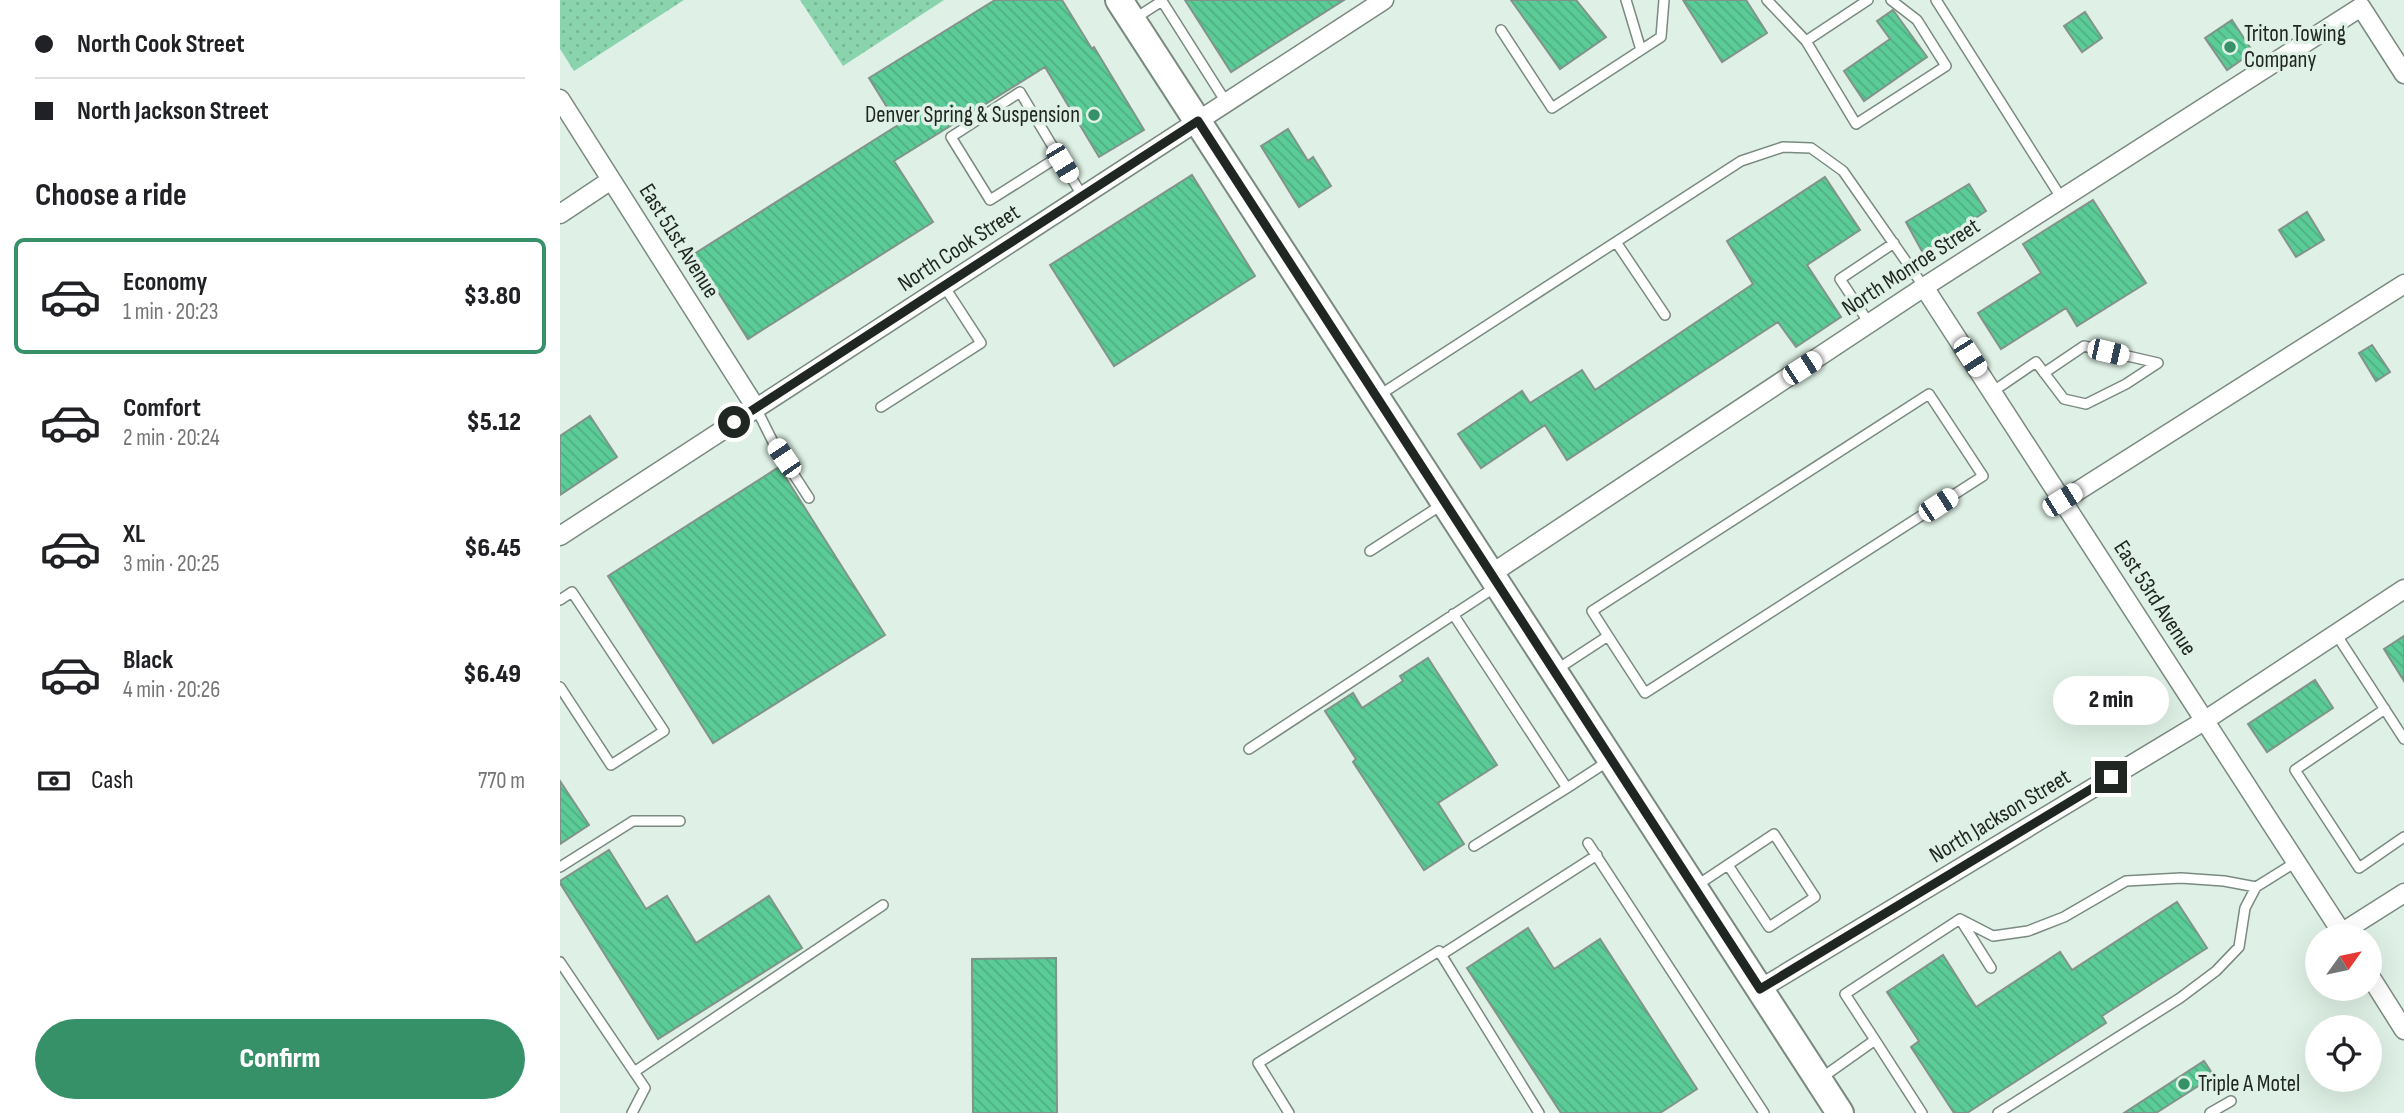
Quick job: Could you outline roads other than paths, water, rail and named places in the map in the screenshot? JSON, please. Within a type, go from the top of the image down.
[{"type":"street","name":"North Cook Street","points":[[560,536],[1384,0]]},
{"type":"street","name":"North Monroe Street","points":[[1495,579],[1869,323],[2365,4]]},
{"type":"street","points":[[2365,4],[2404,74]]},
{"type":"street","points":[[1126,10],[1840,1113]]},
{"type":"street","name":"East 51st Avenue","points":[[560,99],[756,408]]},
{"type":"street","points":[[560,214],[611,180]]},
{"type":"street","points":[[2062,500],[2404,284]]},
{"type":"street","name":"East 53rd Avenue","points":[[1924,287],[2336,924]]},
{"type":"street","name":"North Jackson Street","points":[[1760,989],[2204,721],[2404,589]]},
{"type":"street","points":[[2357,924],[2404,892]]},
{"type":"street","points":[[2382,995],[2404,1030]]},
{"type":"lane","points":[[1626,0],[1642,50]]},
{"type":"lane","points":[[1501,30],[1552,108],[1661,37],[1664,0]]},
{"type":"lane","points":[[1768,0],[1806,41],[1856,124],[1946,65],[1917,20],[1891,0]]},
{"type":"lane","points":[[1806,41],[1868,0]]},
{"type":"lane","points":[[1936,0],[2062,199]]},
{"type":"lane","points":[[1126,10],[1162,1],[1226,102]]},
{"type":"lane","points":[[1058,157],[990,200],[951,137],[1020,92],[1083,197]]},
{"type":"lane","points":[[1376,397],[1741,161],[1783,147],[1811,148],[1843,171],[1924,287]]},
{"type":"lane","points":[[1616,242],[1665,314]]},
{"type":"lane","points":[[1869,323],[1840,279],[1894,243]]},
{"type":"lane","points":[[881,407],[981,342],[944,286]]},
{"type":"lane","points":[[1992,392],[2036,362],[2044,373],[2064,399],[2086,404],[2126,384],[2158,363],[2084,346],[2044,373]]},
{"type":"lane","points":[[1929,394],[1983,476],[1646,693],[1608,636],[1592,611],[1929,394]]},
{"type":"lane","points":[[756,408],[774,444],[809,498]]},
{"type":"lane","points":[[1370,551],[1445,503]]},
{"type":"lane","points":[[1249,749],[1453,614],[1495,579]]},
{"type":"lane","points":[[560,600],[572,592],[664,731],[611,765],[560,687]]},
{"type":"lane","points":[[1453,614],[1567,788]]},
{"type":"lane","points":[[2336,634],[2404,739]]},
{"type":"lane","points":[[1554,671],[1608,636]]},
{"type":"lane","points":[[2385,709],[2295,770],[2359,868],[2404,837]]},
{"type":"lane","points":[[1474,846],[1611,760]]},
{"type":"lane","points":[[560,867],[633,821],[680,821]]},
{"type":"lane","points":[[1694,887],[1774,834],[1815,897],[1769,927],[1728,865]]},
{"type":"lane","points":[[1588,843],[1764,1113]]},
{"type":"lane","points":[[1441,956],[1597,855]]},
{"type":"lane","points":[[1998,1113],[2180,998],[2216,971],[2239,947],[2245,908],[2256,887],[2296,862]]},
{"type":"lane","points":[[1960,919],[1993,936],[2028,931],[2064,917],[2126,881],[2181,878],[2224,881],[2256,887]]},
{"type":"lane","points":[[634,1072],[883,905]]},
{"type":"lane","points":[[1960,919],[1991,968]]},
{"type":"lane","points":[[1922,1113],[1845,994],[1960,919]]},
{"type":"lane","points":[[1289,1113],[1258,1063],[1438,951],[1539,1113]]},
{"type":"lane","points":[[560,962],[645,1088],[632,1113]]},
{"type":"lane","points":[[1819,1080],[1875,1040]]},
{"type":"lane","points":[[2210,1113],[2231,1101]]},
{"type":"place","name":"Triton Towing Company","points":[[2230,47]]},
{"type":"place","name":"Denver Spring & Suspension","points":[[1094,115]]},
{"type":"place","name":"Triple A Motel","points":[[2184,1084]]}]
